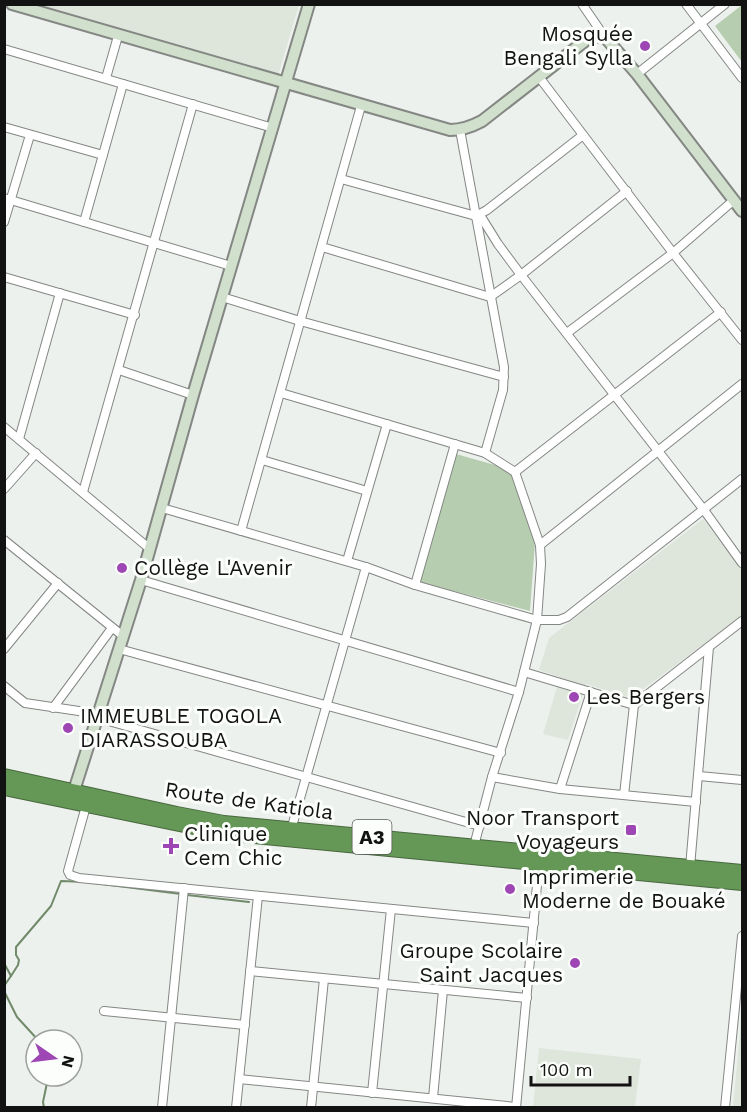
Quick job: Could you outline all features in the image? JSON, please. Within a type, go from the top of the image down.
[{"type":"highway","name":"Route de Katiola","points":[[4,776],[72,797],[86,806],[223,833],[742,883]]},
{"type":"highway","name":"Route de Katiola","points":[[4,788],[291,830],[742,872]]},
{"type":"street","points":[[12,4],[450,130],[472,127],[482,121],[590,37],[604,36]]},
{"type":"street","points":[[72,797],[141,580],[192,395],[309,4]]},
{"type":"street","points":[[582,4],[604,36],[738,197],[742,211]]},
{"type":"street","points":[[686,4],[742,78]]},
{"type":"street","points":[[637,74],[725,4]]},
{"type":"street","points":[[106,78],[118,36]]},
{"type":"street","points":[[5,49],[273,128]]},
{"type":"street","points":[[539,77],[742,340]]},
{"type":"street","points":[[84,222],[123,84]]},
{"type":"street","points":[[83,492],[193,104]]},
{"type":"street","points":[[241,531],[361,106]]},
{"type":"street","points":[[4,127],[103,155]]},
{"type":"street","points":[[460,130],[478,215],[490,297],[504,367],[503,390],[486,453]]},
{"type":"street","points":[[4,222],[8,199],[30,135]]},
{"type":"street","points":[[478,215],[583,135]]},
{"type":"street","points":[[341,178],[478,215],[521,275],[704,510],[742,563]]},
{"type":"street","points":[[490,297],[627,191]]},
{"type":"street","points":[[567,333],[673,253],[738,197]]},
{"type":"street","points":[[8,199],[231,266]]},
{"type":"street","points":[[322,247],[490,297]]},
{"type":"street","points":[[4,277],[135,315]]},
{"type":"street","points":[[19,439],[60,293]]},
{"type":"street","points":[[222,297],[300,321],[504,377]]},
{"type":"street","points":[[515,472],[721,312]]},
{"type":"street","points":[[119,370],[192,395]]},
{"type":"street","points":[[540,545],[742,384]]},
{"type":"street","points":[[281,393],[486,453],[515,472],[540,545],[537,620],[519,692],[492,777],[474,846]]},
{"type":"street","points":[[347,561],[387,424]]},
{"type":"street","points":[[4,427],[150,549]]},
{"type":"street","points":[[415,585],[455,444]]},
{"type":"street","points":[[4,489],[36,453]]},
{"type":"street","points":[[262,460],[367,490]]},
{"type":"street","points":[[162,508],[347,561],[415,585],[537,620],[559,620],[567,617],[742,479]]},
{"type":"street","points":[[4,540],[123,636]]},
{"type":"street","points":[[291,830],[366,567]]},
{"type":"street","points":[[141,580],[519,692]]},
{"type":"street","points":[[4,649],[58,584]]},
{"type":"street","points":[[624,795],[633,705],[742,621]]},
{"type":"street","points":[[53,708],[112,628]]},
{"type":"street","points":[[690,867],[709,646]]},
{"type":"street","points":[[119,649],[325,707],[501,753]]},
{"type":"street","points":[[524,672],[633,705]]},
{"type":"street","points":[[4,686],[25,703],[98,716],[304,778],[480,826]]},
{"type":"street","points":[[560,789],[591,692]]},
{"type":"street","points":[[699,776],[742,780]]},
{"type":"street","points":[[492,777],[560,789],[696,802]]},
{"type":"street","points":[[86,806],[68,871],[70,875],[534,923]]},
{"type":"street","points":[[239,1079],[516,1107],[539,864]]},
{"type":"street","points":[[162,1107],[184,888]]},
{"type":"street","points":[[236,1107],[258,896]]},
{"type":"street","points":[[372,1093],[391,909]]},
{"type":"street","points":[[725,1107],[742,936]]},
{"type":"street","points":[[250,971],[527,998]]},
{"type":"street","points":[[311,1107],[324,979]]},
{"type":"street","points":[[433,1098],[443,990]]},
{"type":"street","points":[[104,1011],[245,1025]]},
{"type":"shaded area","points":[[38,5],[299,5],[278,76]]},
{"type":"shaded area","points":[[703,519],[742,570],[742,616],[631,698],[586,684],[568,740],[543,734],[560,677],[539,670],[549,638]]},
{"type":"shaded area","points":[[742,1009],[742,1107],[733,1107]]},
{"type":"shaded area","points":[[539,1048],[641,1059],[635,1107],[533,1107]]},
{"type":"green space","points":[[742,5],[742,62],[715,26]]},
{"type":"green space","points":[[456,454],[520,472],[535,542],[530,611],[419,582]]},
{"type":"waterway","points":[[11,976],[19,960],[16,947],[51,906],[61,881],[86,882]]},
{"type":"waterway","points":[[94,883],[181,894]]},
{"type":"waterway","points":[[187,895],[249,902]]},
{"type":"waterway","points":[[4,963],[11,976],[4,986]]},
{"type":"waterway","points":[[4,991],[17,1017],[27,1028]]},
{"type":"waterway","points":[[44,1108],[46,1088]]},
{"type":"place","name":"Mosquée Bengali Sylla","points":[[645,46]]},
{"type":"place","name":"Collège L'Avenir","points":[[122,568]]},
{"type":"place","name":"Les Bergers","points":[[574,697]]},
{"type":"place","name":"IMMEUBLE TOGOLA DIARASSOUBA","points":[[68,728]]},
{"type":"place","name":"Noor Transport Voyageurs","points":[[631,830]]},
{"type":"place","name":"Clinique Cem Chic","points":[[171,846]]},
{"type":"place","name":"Imprimerie Moderne de Bouaké","points":[[510,889]]},
{"type":"place","name":"Groupe Scolaire Saint Jacques","points":[[575,963]]}]
